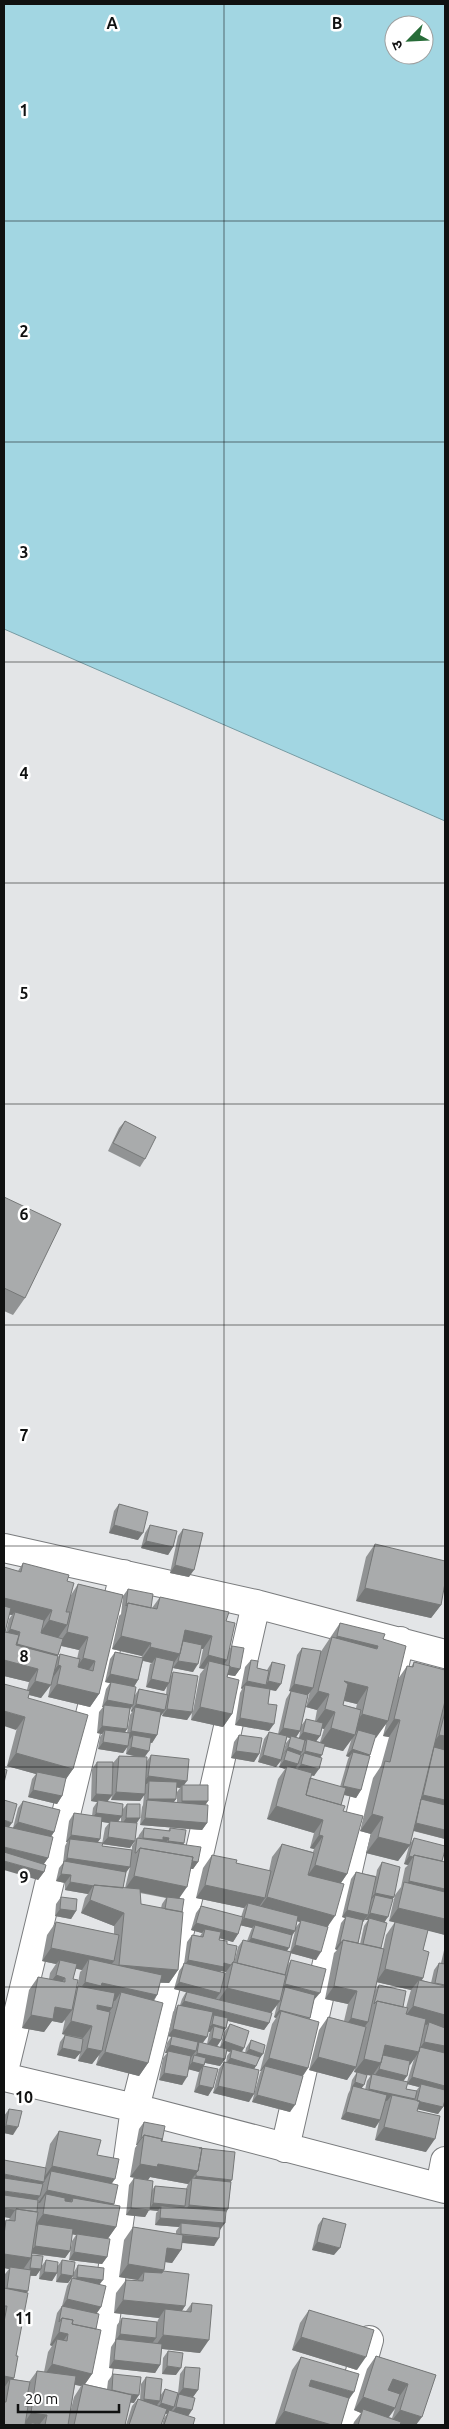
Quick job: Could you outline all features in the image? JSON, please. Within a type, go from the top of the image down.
[{"type":"street","points":[[4,1548],[256,1604],[445,1654]]},
{"type":"street","points":[[4,2071],[124,1574]]},
{"type":"street","points":[[95,2394],[135,2108],[198,1859],[256,1604]]},
{"type":"street","points":[[286,2148],[400,1641]]},
{"type":"street","points":[[4,2077],[135,2108],[286,2148],[444,2179]]},
{"type":"street","points":[[345,2425],[369,2340]]},
{"type":"water","points":[[4,4],[445,4],[445,821],[4,629]]},
{"type":"building","points":[[125,1121],[156,1137],[145,1159],[113,1143]]},
{"type":"building","points":[[4,1197],[61,1224],[25,1298],[4,1288]]},
{"type":"building","points":[[119,1504],[148,1512],[143,1533],[114,1525]]},
{"type":"building","points":[[150,1525],[177,1531],[173,1547],[146,1541]]},
{"type":"building","points":[[183,1529],[203,1533],[194,1570],[175,1565]]},
{"type":"building","points":[[375,1544],[445,1561],[445,1583],[441,1605],[365,1588]]},
{"type":"building","points":[[23,1563],[69,1575],[67,1581],[74,1583],[66,1612],[70,1612],[67,1625],[49,1620],[52,1610],[4,1598],[4,1567],[21,1572]]},
{"type":"building","points":[[78,1584],[123,1595],[99,1694],[57,1684],[61,1666],[58,1665],[60,1654],[80,1659],[78,1667],[93,1671],[95,1661],[83,1658],[88,1637],[67,1632]]},
{"type":"building","points":[[128,1589],[153,1594],[151,1608],[128,1603],[126,1606]]},
{"type":"building","points":[[160,1597],[229,1612],[226,1621],[235,1623],[227,1660],[208,1655],[212,1636],[185,1630],[180,1654],[150,1647],[151,1643],[121,1636],[128,1603],[157,1609]]},
{"type":"building","points":[[4,1606],[11,1608],[5,1632],[19,1635],[16,1645],[58,1656],[51,1685],[35,1681],[38,1669],[4,1660]]},
{"type":"building","points":[[15,1612],[44,1620],[41,1633],[63,1639],[58,1655],[17,1644],[20,1632],[10,1629]]},
{"type":"building","points":[[340,1623],[385,1634],[383,1639],[406,1646],[388,1721],[362,1714],[368,1687],[344,1681],[348,1684],[343,1705],[361,1710],[355,1735],[331,1728],[335,1712],[325,1709],[329,1694],[318,1691],[332,1637],[377,1649],[378,1646],[337,1636]]},
{"type":"building","points":[[183,1641],[202,1645],[198,1664],[178,1661]]},
{"type":"building","points":[[232,1646],[244,1648],[240,1669],[230,1667],[229,1665]]},
{"type":"building","points":[[302,1648],[321,1651],[313,1688],[294,1684]]},
{"type":"building","points":[[115,1652],[143,1658],[138,1680],[110,1674]]},
{"type":"building","points":[[156,1657],[174,1661],[169,1683],[151,1679]]},
{"type":"building","points":[[251,1660],[258,1661],[257,1668],[269,1671],[266,1685],[247,1681]]},
{"type":"building","points":[[209,1661],[230,1666],[227,1677],[239,1680],[232,1714],[200,1707]]},
{"type":"building","points":[[272,1662],[285,1665],[281,1684],[268,1681]]},
{"type":"building","points":[[414,1662],[445,1670],[445,1701],[410,1845],[378,1837],[383,1817],[372,1814],[385,1761],[390,1762],[400,1720],[394,1719],[407,1666],[413,1667]]},
{"type":"building","points":[[173,1672],[198,1676],[192,1712],[167,1709]]},
{"type":"building","points":[[111,1682],[136,1687],[133,1705],[107,1700]]},
{"type":"building","points":[[4,1684],[30,1691],[28,1698],[88,1715],[73,1769],[16,1753],[25,1717],[4,1711]]},
{"type":"building","points":[[245,1685],[270,1689],[268,1704],[277,1705],[274,1724],[240,1718]]},
{"type":"building","points":[[139,1689],[168,1695],[165,1710],[136,1704]]},
{"type":"building","points":[[291,1691],[308,1695],[300,1731],[283,1728]]},
{"type":"building","points":[[104,1705],[130,1708],[127,1729],[102,1726]]},
{"type":"building","points":[[135,1707],[161,1712],[157,1735],[131,1731]]},
{"type":"building","points":[[445,1712],[445,1736],[439,1735]]},
{"type":"building","points":[[306,1719],[323,1723],[320,1736],[303,1732]]},
{"type":"building","points":[[105,1730],[130,1733],[128,1746],[103,1742]]},
{"type":"building","points":[[358,1730],[376,1735],[370,1755],[352,1749]]},
{"type":"building","points":[[269,1732],[287,1736],[281,1760],[263,1755]]},
{"type":"building","points":[[133,1735],[151,1738],[149,1751],[131,1747]]},
{"type":"building","points":[[239,1735],[262,1738],[259,1754],[236,1751]]},
{"type":"building","points":[[291,1736],[305,1740],[302,1752],[288,1747]]},
{"type":"building","points":[[307,1739],[325,1744],[322,1755],[305,1751]]},
{"type":"building","points":[[434,1747],[445,1750],[445,1800],[423,1795]]},
{"type":"building","points":[[287,1750],[301,1755],[298,1764],[284,1760]]},
{"type":"building","points":[[353,1752],[370,1756],[361,1790],[343,1786]]},
{"type":"building","points":[[304,1753],[322,1758],[319,1769],[301,1764]]},
{"type":"building","points":[[151,1755],[189,1759],[187,1781],[148,1776]]},
{"type":"building","points":[[119,1756],[147,1757],[145,1794],[116,1792]]},
{"type":"building","points":[[97,1762],[113,1762],[112,1795],[96,1794]]},
{"type":"building","points":[[287,1766],[312,1773],[306,1795],[345,1806],[343,1811],[363,1816],[347,1874],[315,1865],[323,1836],[319,1835],[323,1820],[276,1806]]},
{"type":"building","points":[[4,1769],[7,1770],[4,1783]]},
{"type":"building","points":[[37,1772],[66,1778],[62,1796],[33,1790]]},
{"type":"building","points":[[310,1778],[346,1788],[341,1805],[306,1795]]},
{"type":"building","points":[[149,1781],[177,1782],[176,1799],[148,1799]]},
{"type":"building","points":[[182,1785],[208,1785],[208,1801],[182,1801]]},
{"type":"building","points":[[421,1799],[445,1805],[445,1830],[416,1823]]},
{"type":"building","points":[[4,1800],[17,1804],[12,1823],[4,1820]]},
{"type":"building","points":[[98,1800],[123,1804],[122,1816],[96,1813]]},
{"type":"building","points":[[147,1800],[208,1805],[207,1823],[145,1818]]},
{"type":"building","points":[[23,1801],[60,1810],[54,1832],[18,1822]]},
{"type":"building","points":[[127,1804],[140,1804],[140,1818],[126,1818]]},
{"type":"building","points":[[74,1813],[102,1817],[100,1839],[71,1835]]},
{"type":"building","points":[[110,1821],[137,1823],[135,1841],[108,1837]]},
{"type":"building","points":[[4,1826],[53,1837],[48,1858],[4,1847]]},
{"type":"building","points":[[144,1828],[170,1831],[170,1828],[186,1830],[184,1843],[168,1841],[169,1838],[163,1837],[163,1840],[143,1838]]},
{"type":"building","points":[[137,1838],[201,1847],[198,1862],[192,1861],[193,1857],[140,1848],[135,1853]]},
{"type":"building","points":[[414,1838],[445,1846],[442,1861],[414,1855],[413,1857],[409,1856]]},
{"type":"building","points":[[70,1839],[103,1843],[102,1846],[132,1850],[130,1867],[67,1858]]},
{"type":"building","points":[[282,1844],[314,1853],[308,1875],[344,1884],[335,1916],[267,1897]]},
{"type":"building","points":[[140,1848],[193,1857],[187,1887],[134,1876]]},
{"type":"building","points":[[4,1852],[46,1865],[44,1872],[4,1861]]},
{"type":"building","points":[[212,1855],[237,1860],[236,1863],[271,1871],[265,1898],[205,1885]]},
{"type":"building","points":[[414,1855],[445,1862],[445,1889],[409,1881]]},
{"type":"building","points":[[64,1861],[126,1872],[123,1888],[70,1882],[71,1875],[61,1874]]},
{"type":"building","points":[[382,1862],[400,1867],[394,1897],[375,1893]]},
{"type":"building","points":[[356,1872],[376,1877],[368,1915],[347,1910]]},
{"type":"building","points":[[404,1882],[445,1892],[445,1919],[398,1908]]},
{"type":"building","points":[[94,1885],[140,1889],[141,1904],[183,1912],[178,1970],[119,1965],[124,1913],[90,1900]]},
{"type":"building","points":[[375,1895],[393,1899],[388,1917],[370,1913]]},
{"type":"building","points":[[61,1897],[77,1899],[76,1911],[60,1909]]},
{"type":"building","points":[[167,1897],[184,1899],[182,1912],[165,1909]]},
{"type":"building","points":[[248,1903],[298,1916],[295,1931],[244,1918]]},
{"type":"building","points":[[201,1906],[243,1917],[238,1934],[196,1923]]},
{"type":"building","points":[[346,1916],[363,1920],[358,1943],[343,1940],[340,1942]]},
{"type":"building","points":[[369,1918],[387,1923],[381,1948],[363,1944]]},
{"type":"building","points":[[301,1920],[328,1927],[321,1952],[295,1945]]},
{"type":"building","points":[[56,1922],[119,1935],[114,1961],[51,1948]]},
{"type":"building","points":[[395,1922],[428,1930],[423,1950],[429,1952],[423,1978],[385,1969]]},
{"type":"building","points":[[255,1925],[292,1935],[289,1948],[251,1938]]},
{"type":"building","points":[[205,1929],[221,1932],[219,1940],[227,1941],[227,1944],[237,1946],[234,1962],[231,1965],[224,1963],[224,1967],[188,1960],[192,1935],[203,1937]]},
{"type":"building","points":[[243,1940],[291,1952],[285,1975],[237,1963]]},
{"type":"building","points":[[343,1940],[384,1949],[368,2022],[351,2018],[357,1991],[334,1986]]},
{"type":"building","points":[[89,1959],[162,1975],[157,1995],[102,1983],[101,1986],[85,1982]]},
{"type":"building","points":[[60,1960],[77,1964],[73,1979],[78,1980],[72,2010],[55,2007],[53,2019],[31,2015],[38,1977],[65,1982],[65,1978],[56,1975]]},
{"type":"building","points":[[291,1960],[326,1969],[320,1993],[285,1984]]},
{"type":"building","points":[[233,1962],[286,1975],[280,2001],[227,1988]]},
{"type":"building","points":[[184,1963],[225,1973],[220,1993],[179,1982]]},
{"type":"building","points":[[439,1963],[445,1964],[445,1985],[435,1983]]},
{"type":"building","points":[[419,1980],[445,1986],[445,2015],[413,2006]]},
{"type":"building","points":[[379,1985],[406,1991],[403,2007],[377,2001],[374,2004]]},
{"type":"building","points":[[78,1986],[115,1993],[112,2008],[97,2005],[97,2009],[110,2012],[102,2051],[87,2048],[92,2026],[71,2021]]},
{"type":"building","points":[[285,1987],[315,1995],[310,2018],[279,2010]]},
{"type":"building","points":[[121,1992],[163,2003],[148,2063],[105,2052]]},
{"type":"building","points":[[187,1992],[272,2013],[269,2023],[184,2001]]},
{"type":"building","points":[[377,2001],[408,2008],[406,2014],[426,2019],[419,2052],[385,2045],[381,2063],[364,2059]]},
{"type":"building","points":[[178,2005],[213,2012],[207,2037],[173,2029]]},
{"type":"building","points":[[281,2011],[319,2022],[308,2068],[269,2058]]},
{"type":"building","points":[[214,2015],[228,2018],[226,2028],[212,2024]]},
{"type":"building","points":[[328,2017],[366,2027],[356,2067],[318,2057]]},
{"type":"building","points":[[429,2022],[445,2028],[445,2046],[424,2042]]},
{"type":"building","points":[[230,2024],[249,2031],[244,2048],[224,2041]]},
{"type":"building","points":[[214,2026],[224,2029],[221,2040],[212,2038]]},
{"type":"building","points":[[65,2035],[83,2039],[81,2052],[62,2048]]},
{"type":"building","points":[[172,2036],[198,2042],[196,2051],[170,2045]]},
{"type":"building","points":[[251,2040],[265,2045],[263,2054],[249,2049]]},
{"type":"building","points":[[199,2042],[227,2049],[225,2059],[197,2053]]},
{"type":"building","points":[[420,2047],[445,2053],[445,2086],[412,2077]]},
{"type":"building","points":[[232,2049],[260,2057],[256,2066],[230,2058]]},
{"type":"building","points":[[168,2051],[191,2056],[187,2077],[164,2073]]},
{"type":"building","points":[[194,2055],[206,2058],[204,2065],[192,2062]]},
{"type":"building","points":[[383,2055],[410,2061],[407,2076],[379,2069]]},
{"type":"building","points":[[224,2062],[259,2070],[254,2094],[218,2086]]},
{"type":"building","points":[[203,2066],[218,2069],[213,2088],[199,2085]]},
{"type":"building","points":[[265,2066],[303,2076],[295,2105],[257,2095]]},
{"type":"building","points":[[357,2072],[367,2075],[364,2085],[355,2082]]},
{"type":"building","points":[[372,2074],[408,2082],[406,2089],[417,2091],[415,2099],[369,2089]]},
{"type":"building","points":[[421,2084],[445,2090],[443,2107],[417,2101]]},
{"type":"building","points":[[353,2086],[387,2095],[380,2120],[346,2112]]},
{"type":"building","points":[[392,2095],[420,2101],[417,2111],[440,2116],[435,2139],[384,2127]]},
{"type":"building","points":[[9,2109],[22,2111],[18,2127],[6,2125]]},
{"type":"building","points":[[144,2122],[165,2126],[162,2141],[162,2139],[144,2135],[141,2138]]},
{"type":"building","points":[[59,2131],[101,2140],[97,2155],[119,2159],[115,2179],[52,2166]]},
{"type":"building","points":[[144,2135],[162,2139],[161,2141],[202,2148],[198,2171],[158,2164],[157,2167],[140,2164]]},
{"type":"building","points":[[202,2148],[235,2152],[232,2180],[196,2176]]},
{"type":"building","points":[[4,2160],[46,2168],[44,2182],[4,2174]]},
{"type":"building","points":[[51,2171],[118,2185],[114,2204],[47,2190]]},
{"type":"building","points":[[4,2178],[43,2184],[40,2196],[4,2191]]},
{"type":"building","points":[[134,2178],[153,2181],[150,2210],[131,2208]]},
{"type":"building","points":[[192,2178],[231,2182],[228,2209],[189,2205]]},
{"type":"building","points":[[155,2186],[187,2189],[185,2206],[153,2203]]},
{"type":"building","points":[[46,2194],[65,2198],[65,2201],[72,2202],[73,2198],[120,2206],[116,2227],[43,2214]]},
{"type":"building","points":[[4,2195],[38,2200],[37,2212],[4,2209]]},
{"type":"building","points":[[161,2206],[226,2211],[225,2223],[160,2218]]},
{"type":"building","points":[[16,2209],[38,2212],[31,2258],[4,2254],[6,2220],[15,2221]]},
{"type":"building","points":[[323,2218],[346,2224],[340,2248],[317,2242]]},
{"type":"building","points":[[181,2223],[220,2227],[219,2238],[181,2234]]},
{"type":"building","points":[[38,2224],[73,2229],[70,2251],[35,2246]]},
{"type":"building","points":[[133,2227],[183,2235],[181,2250],[167,2248],[164,2270],[128,2264]]},
{"type":"building","points":[[77,2234],[110,2239],[107,2257],[74,2252]]},
{"type":"building","points":[[32,2255],[43,2256],[41,2269],[30,2268]]},
{"type":"building","points":[[46,2260],[58,2262],[57,2273],[44,2272]]},
{"type":"building","points":[[62,2260],[75,2262],[73,2276],[61,2274]]},
{"type":"building","points":[[78,2265],[104,2268],[103,2280],[77,2277]]},
{"type":"building","points":[[10,2267],[31,2270],[28,2291],[7,2288]]},
{"type":"building","points":[[163,2271],[189,2274],[185,2306],[123,2300],[126,2280],[143,2281],[144,2272],[162,2273]]},
{"type":"building","points":[[72,2278],[106,2286],[101,2307],[67,2299]]},
{"type":"building","points":[[4,2288],[28,2293],[16,2356],[18,2356],[14,2378],[4,2376],[4,2322],[7,2306],[4,2306]]},
{"type":"building","points":[[192,2303],[212,2305],[209,2340],[163,2335],[165,2309],[191,2312]]},
{"type":"building","points":[[62,2306],[99,2314],[96,2329],[72,2324],[73,2320],[62,2318],[59,2322]]},
{"type":"building","points":[[309,2310],[374,2330],[366,2357],[301,2337]]},
{"type":"building","points":[[62,2318],[73,2320],[72,2324],[101,2330],[92,2374],[52,2364],[57,2339],[67,2341],[68,2334],[59,2332]]},
{"type":"building","points":[[122,2318],[157,2322],[156,2338],[120,2334]]},
{"type":"building","points":[[116,2339],[162,2344],[160,2365],[114,2360]]},
{"type":"building","points":[[168,2351],[183,2353],[181,2368],[167,2366]]},
{"type":"building","points":[[376,2356],[436,2375],[422,2417],[400,2410],[408,2384],[393,2379],[388,2390],[400,2394],[395,2408],[363,2397]]},
{"type":"building","points":[[301,2357],[359,2374],[354,2392],[311,2380],[309,2386],[349,2398],[341,2425],[332,2425],[284,2411]]},
{"type":"building","points":[[185,2367],[200,2368],[198,2390],[183,2388]]},
{"type":"building","points":[[37,2371],[76,2376],[68,2425],[45,2425],[47,2415],[31,2413]]},
{"type":"building","points":[[113,2374],[141,2377],[139,2395],[112,2390]]},
{"type":"building","points":[[146,2377],[162,2379],[160,2401],[144,2399]]},
{"type":"building","points":[[10,2379],[30,2382],[25,2406],[28,2406],[25,2425],[4,2425],[4,2402],[6,2402]]},
{"type":"building","points":[[83,2384],[132,2395],[125,2425],[74,2425]]},
{"type":"building","points":[[165,2389],[178,2393],[174,2407],[161,2403]]},
{"type":"building","points":[[179,2394],[195,2398],[192,2410],[176,2407]]},
{"type":"building","points":[[138,2399],[167,2409],[161,2425],[129,2425]]},
{"type":"building","points":[[363,2409],[401,2422],[400,2425],[358,2425]]},
{"type":"building","points":[[169,2410],[195,2418],[193,2425],[164,2425]]}]
